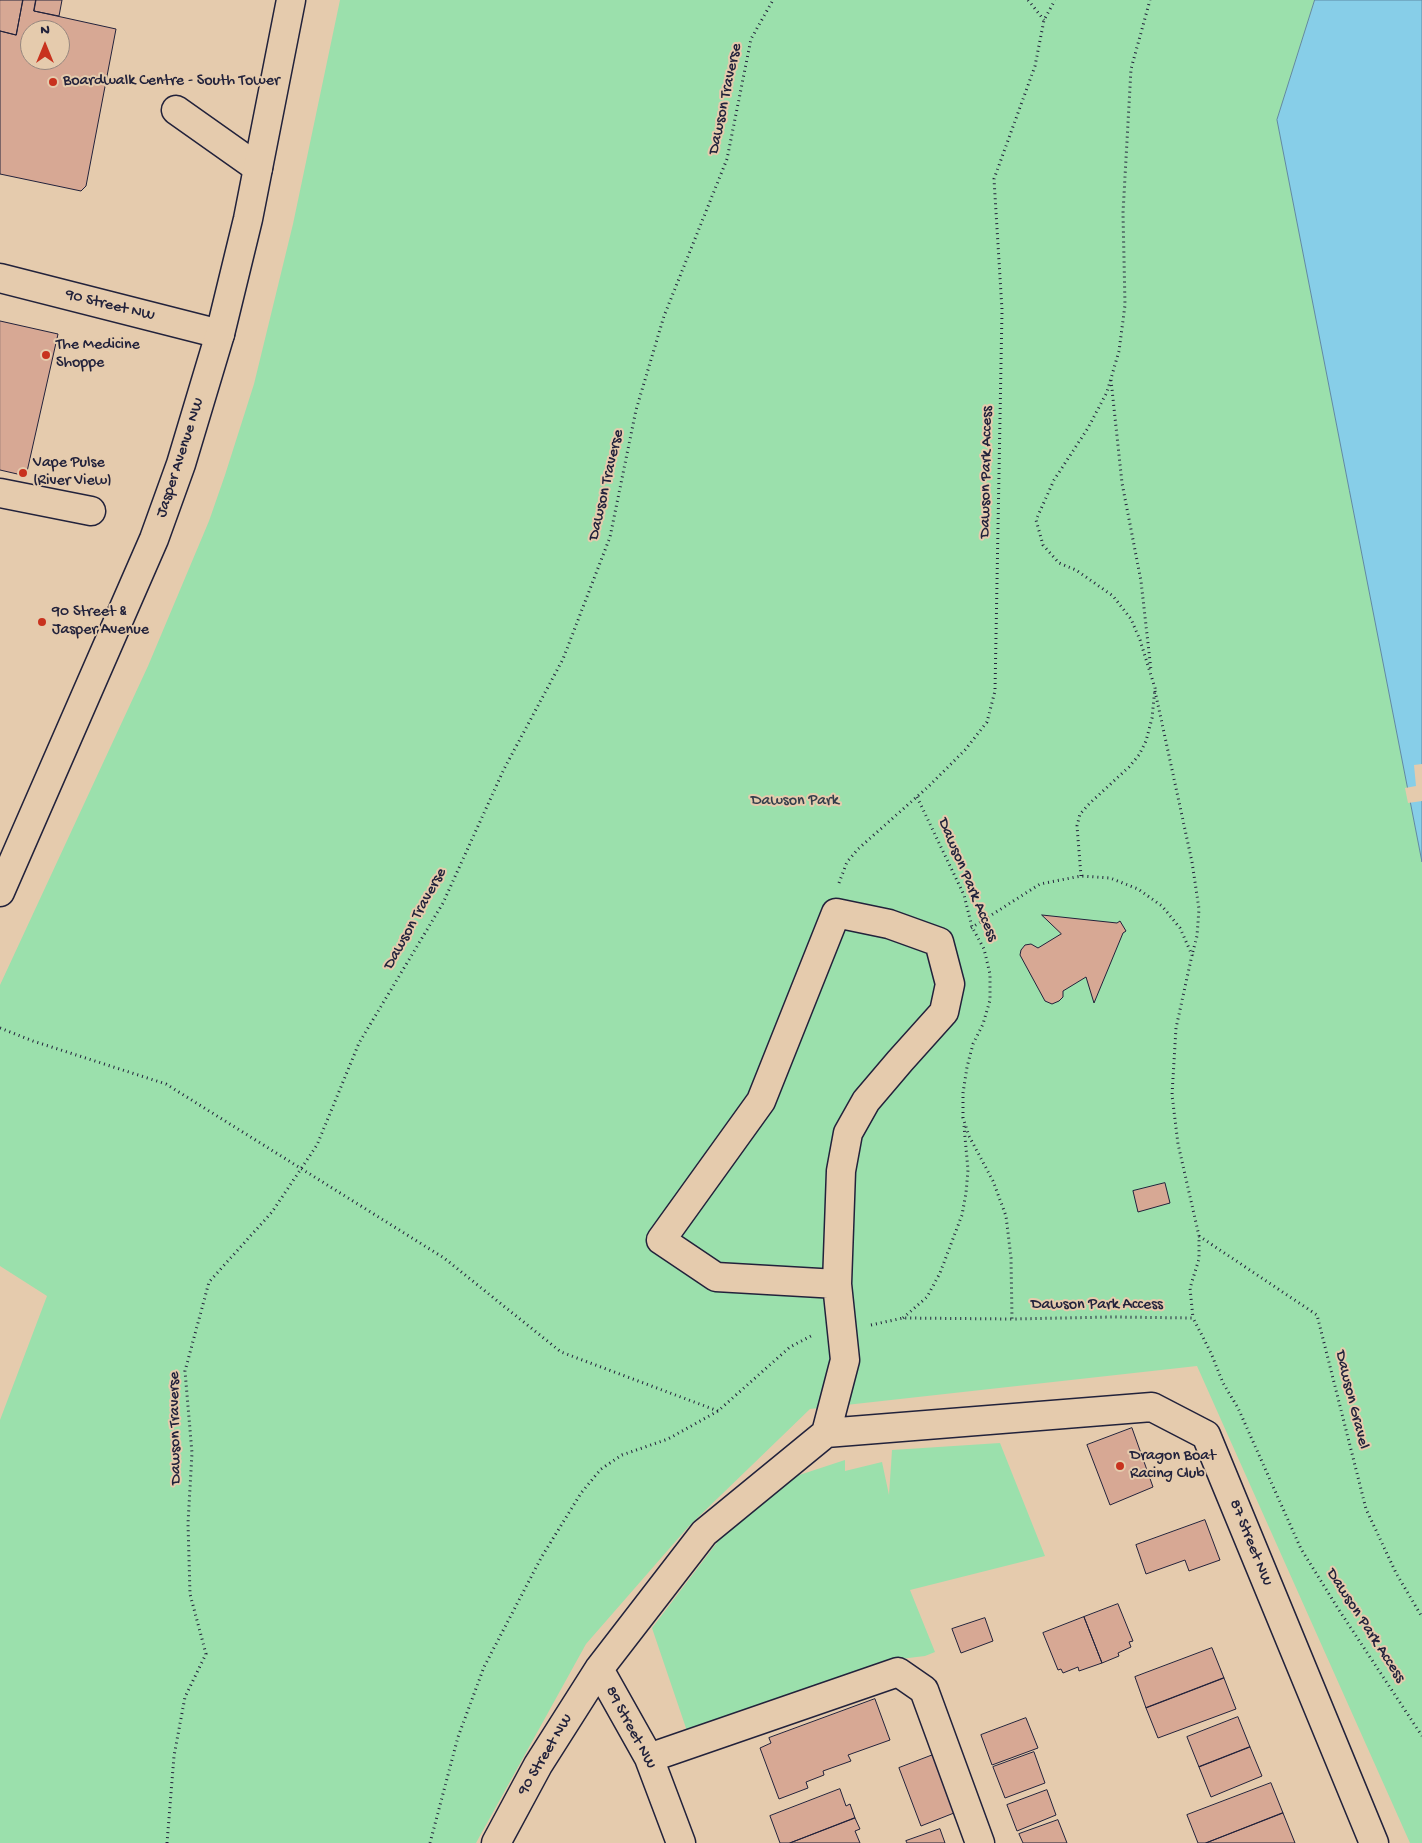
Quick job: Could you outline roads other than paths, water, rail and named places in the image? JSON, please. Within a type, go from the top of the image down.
[{"type":"street","name":"Jasper Avenue NW","points":[[0,892],[154,539],[181,464],[220,334],[258,168],[291,0]]},
{"type":"street","points":[[176,110],[258,168]]},
{"type":"street","name":"90 Street NW","points":[[0,278],[220,334]]},
{"type":"street","points":[[0,493],[91,512]]},
{"type":"street","points":[[826,1434],[845,1360],[837,1284],[841,1171],[848,1133],[866,1101],[944,1012],[950,984],[939,942],[889,924],[836,913],[761,1101],[661,1240],[716,1277],[837,1284]]},
{"type":"street","name":"87 Street NW","points":[[826,1434],[1152,1407],[1206,1434],[1374,1843]]},
{"type":"street","name":"90 Street NW","points":[[496,1843],[538,1765],[598,1669],[704,1533],[826,1434]]},
{"type":"street","name":"89 Street NW","points":[[598,1669],[649,1758],[681,1843]]},
{"type":"street","points":[[649,1758],[898,1672],[924,1690],[980,1843]]},
{"type":"water","points":[[1315,0],[1422,0],[1422,862],[1277,120]]},
{"type":"place","name":"Boardwalk Centre - South Tower","points":[[53,82]]},
{"type":"place","name":"The Medicine Shoppe","points":[[46,355]]},
{"type":"place","name":"Vape Pulse (River View)","points":[[23,473]]},
{"type":"place","name":"90 Street & Jasper Avenue","points":[[42,622]]},
{"type":"place","name":"Dragon Boat Racing Club","points":[[1120,1466]]},
{"type":"park label","name":"Dawson Park","points":[[795,802]]}]
